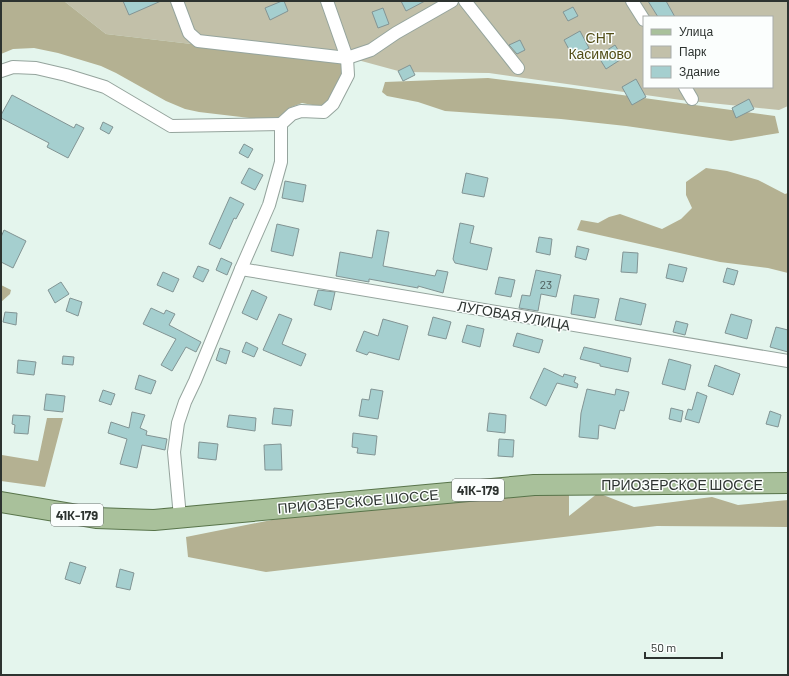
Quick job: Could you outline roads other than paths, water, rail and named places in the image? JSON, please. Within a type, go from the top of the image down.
[{"type":"main road","name":"ПРИОЗЕРСКОЕ ШОССЕ","points":[[1,502],[96,518],[124,520],[167,519],[534,485],[788,483]]},
{"type":"street","points":[[177,1],[189,32],[198,41],[347,58],[371,50],[396,33],[452,1]]},
{"type":"street","points":[[1,71],[13,66],[36,68],[66,75],[105,87],[171,126],[281,124],[292,114],[301,111],[324,112],[332,104],[348,76],[347,58],[327,1]]},
{"type":"street","points":[[465,1],[518,68]]},
{"type":"street","points":[[632,1],[643,18]]},
{"type":"street","points":[[686,88],[692,99]]},
{"type":"street","points":[[167,519],[178,423],[185,402],[269,206],[281,162],[281,124]]},
{"type":"street","name":"ЛУГОВАЯ УЛИЦА","points":[[241,269],[788,361]]},
{"type":"park label","name":"СНТ Касимово","points":[[600,46]]}]
